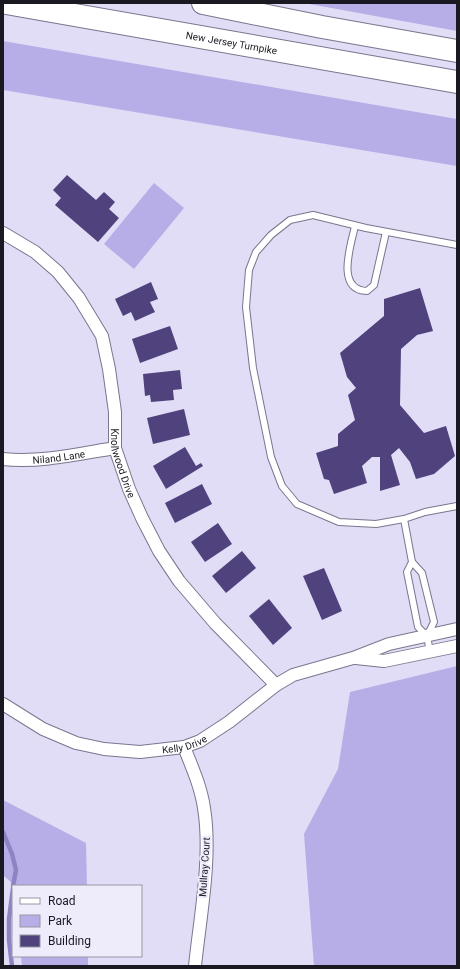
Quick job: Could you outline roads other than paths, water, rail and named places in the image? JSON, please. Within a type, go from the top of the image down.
[{"type":"highway","name":"New Jersey Turnpike","points":[[6,3],[457,82]]},
{"type":"highway","points":[[203,3],[322,27],[457,51]]},
{"type":"street","name":"Knollwood Drive","points":[[3,233],[35,252],[58,272],[79,298],[102,336],[109,368],[115,412],[115,448],[128,489],[142,518],[159,551],[179,581],[215,623],[276,685]]},
{"type":"street","name":"Niland Lane","points":[[3,459],[37,460],[115,448]]},
{"type":"street","name":"Kelly Drive","points":[[3,704],[43,729],[76,743],[104,749],[140,752],[184,747],[200,741],[230,722],[276,685],[293,675],[353,658],[389,644],[457,629]]},
{"type":"street","name":"Kelly Drive","points":[[353,658],[384,661],[457,646]]},
{"type":"street","name":"Mullray Court","points":[[184,747],[196,777],[204,807],[207,838],[195,966]]},
{"type":"lane","points":[[457,245],[355,226],[313,215],[290,220],[271,234],[256,252],[248,270],[246,307],[252,368],[271,457],[282,486],[297,504],[339,522],[376,524],[457,506]]},
{"type":"lane","points":[[355,226],[347,265],[348,276],[353,287],[361,291],[367,291],[374,285],[386,232]]},
{"type":"lane","points":[[404,519],[412,562],[422,573],[434,622],[426,636]]},
{"type":"lane","points":[[412,562],[407,572],[418,627],[426,636],[430,652]]},
{"type":"waterway","points":[[3,832],[12,854],[16,870],[13,885]]},
{"type":"waterway","points":[[12,896],[9,919],[9,940],[12,966]]}]
